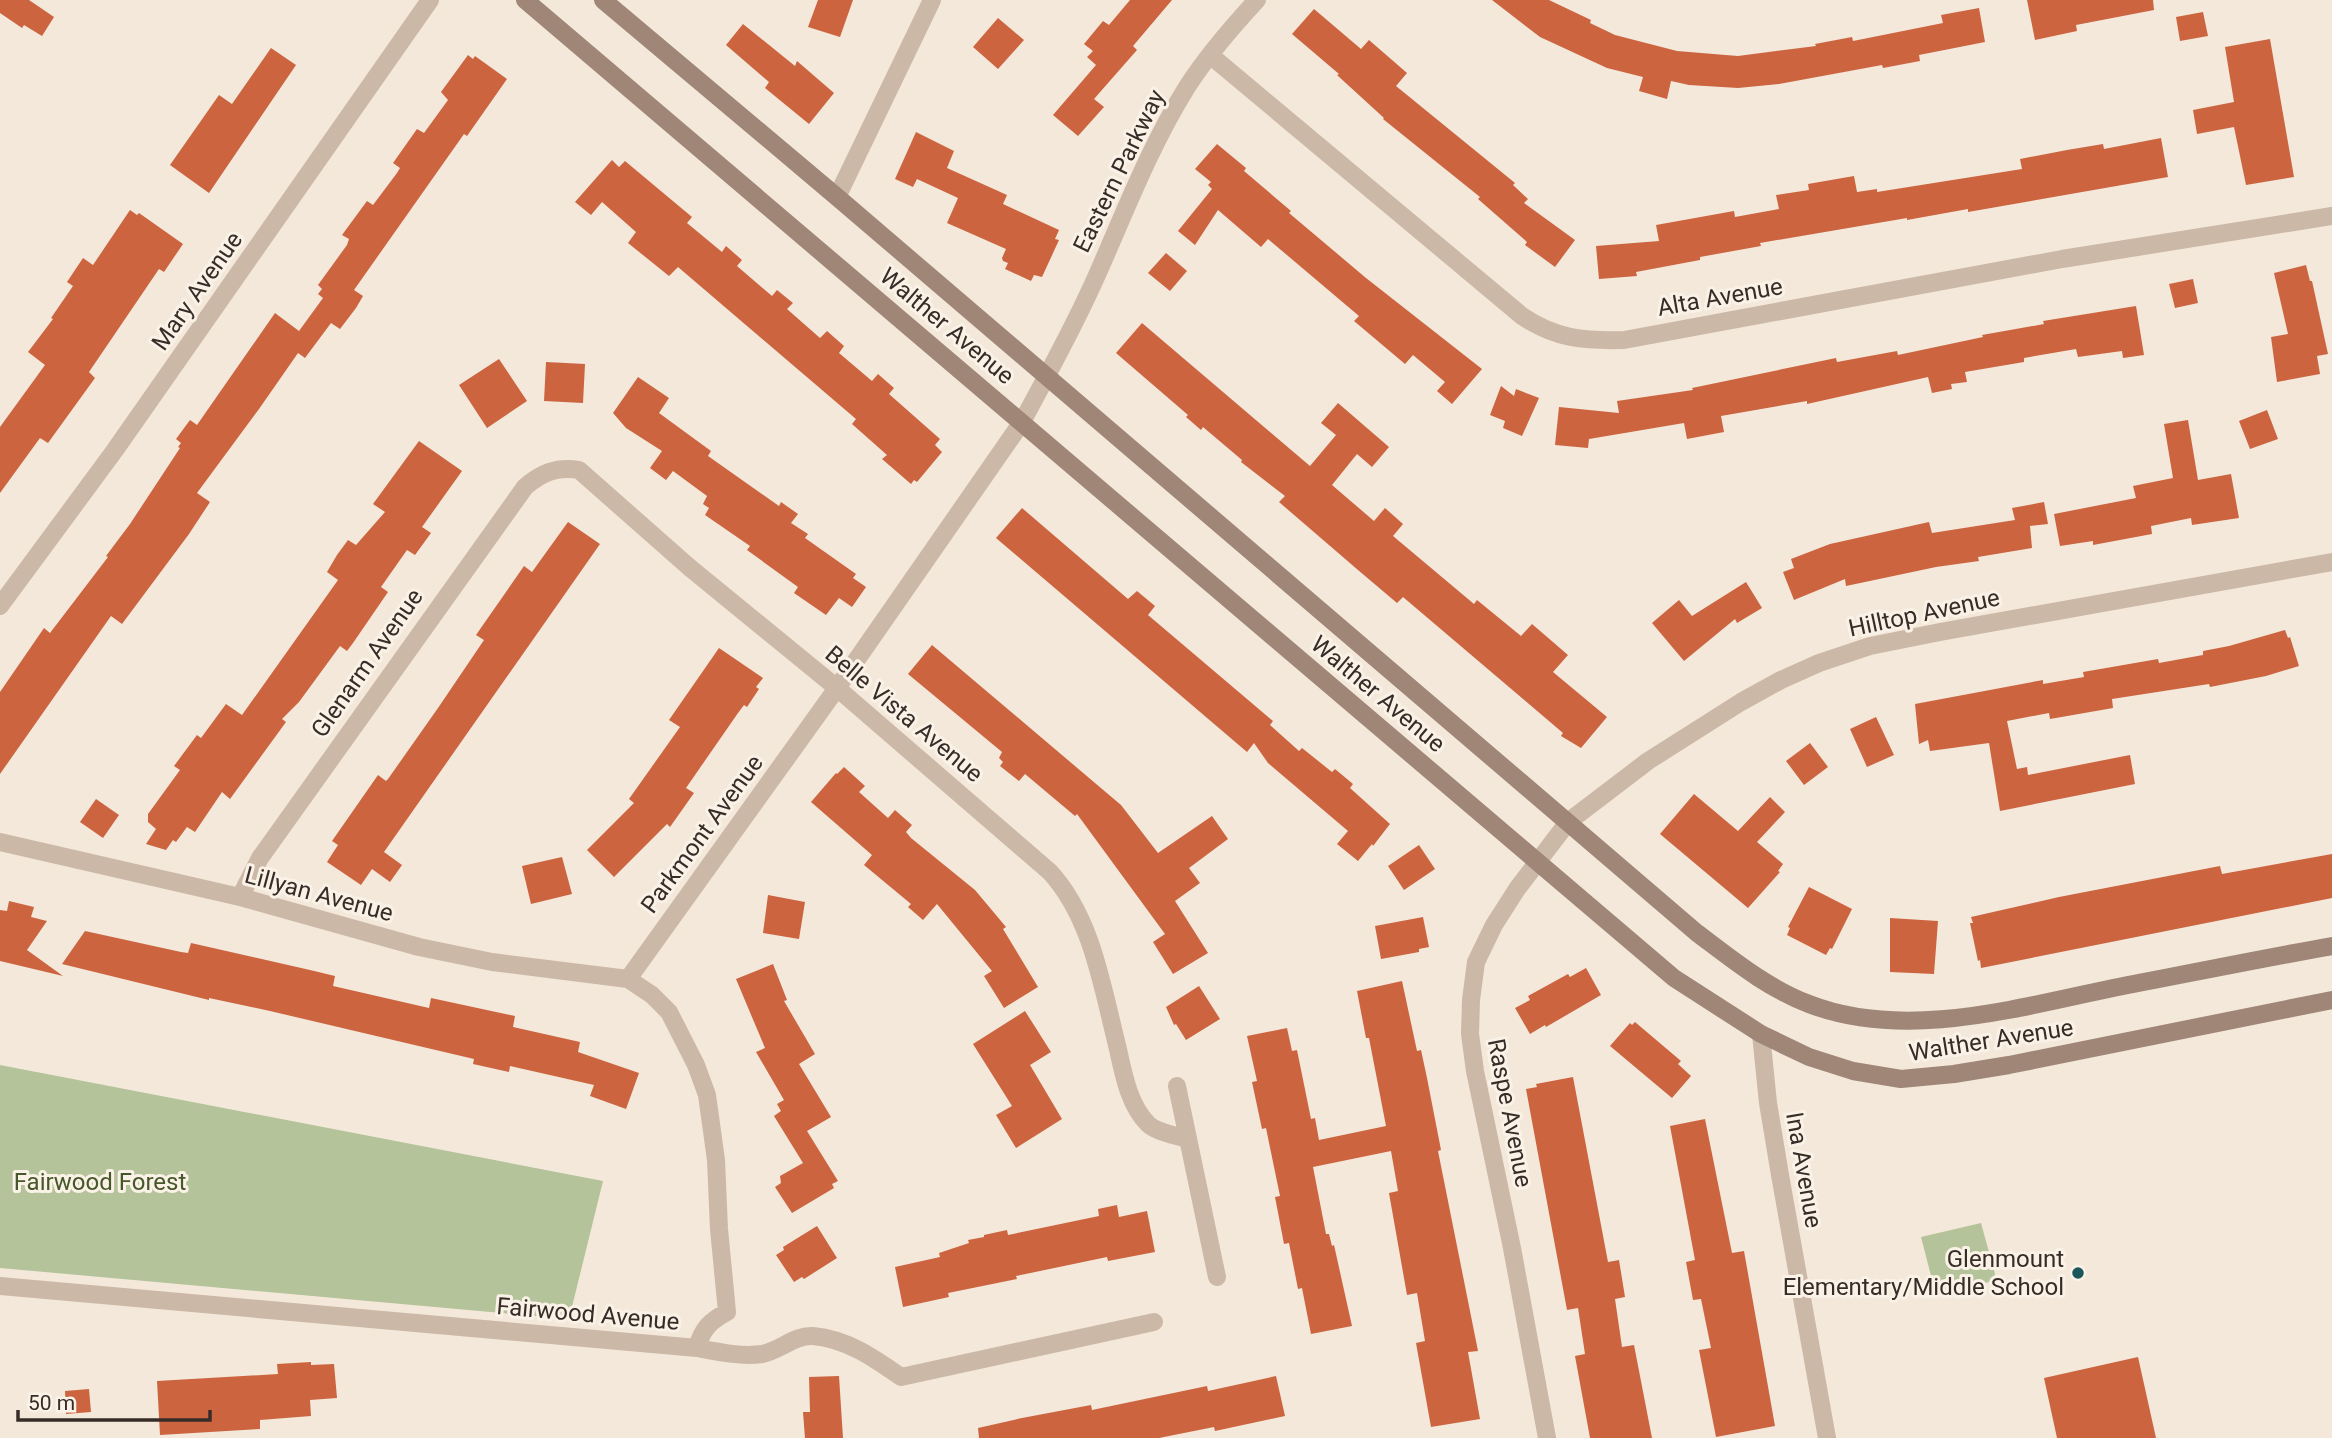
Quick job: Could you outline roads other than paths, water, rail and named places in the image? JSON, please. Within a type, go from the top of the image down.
[{"type":"main road","name":"Walther Avenue","points":[[525,0],[1674,978],[1761,1034],[1809,1057],[1853,1071],[1901,1079],[2009,1065],[2332,1000]]},
{"type":"main road","name":"Walther Avenue","points":[[603,0],[1697,933],[1766,983],[1810,1004],[1877,1019],[1925,1021],[1954,1018],[2332,946]]},
{"type":"street","name":"Mary Avenue","points":[[0,606],[115,450],[430,0]]},
{"type":"street","points":[[837,197],[932,0]]},
{"type":"street","name":"Eastern Parkway","points":[[1047,377],[1165,127],[1210,55],[1257,0]]},
{"type":"street","name":"Alta Avenue","points":[[1210,55],[1522,316],[1553,334],[1589,341],[1624,340],[2062,259],[2332,216]]},
{"type":"street","name":"Parkmont Avenue","points":[[628,979],[837,688],[1022,422],[1047,377]]},
{"type":"street","name":"Belle Vista Avenue","points":[[550,471],[566,468],[579,470],[592,480],[689,567],[837,688],[1050,872],[1063,887],[1081,920],[1098,970],[1125,1079],[1136,1110],[1149,1126],[1187,1139]]},
{"type":"street","name":"Glenarm Avenue","points":[[240,897],[260,858],[505,513],[525,487],[538,475],[550,471]]},
{"type":"street","name":"Hilltop Avenue","points":[[1568,822],[1647,761],[1741,702],[1819,663],[1870,646],[2332,562]]},
{"type":"street","name":"Raspe Avenue","points":[[1547,1438],[1512,1248],[1475,1071],[1470,1034],[1471,1000],[1476,962],[1494,925],[1568,822]]},
{"type":"street","name":"Lillyan Avenue","points":[[0,842],[240,897],[419,947],[492,962],[628,979]]},
{"type":"street","points":[[628,979],[652,995],[669,1012],[696,1065],[706,1095],[716,1160],[727,1312],[712,1320],[702,1332],[697,1348]]},
{"type":"street","name":"Ina Avenue","points":[[1761,1034],[1762,1061],[1776,1151],[1828,1438]]},
{"type":"street","points":[[1177,1086],[1217,1277]]},
{"type":"street","name":"Fairwood Avenue","points":[[0,1286],[697,1348],[723,1353],[763,1354],[799,1338],[812,1336],[845,1343],[869,1355],[901,1377],[1154,1322]]},
{"type":"place","name":"Glenmount Elementary/Middle School","points":[[2078,1273]]},
{"type":"park label","name":"Fairwood Forest","points":[[100,1182]]}]
